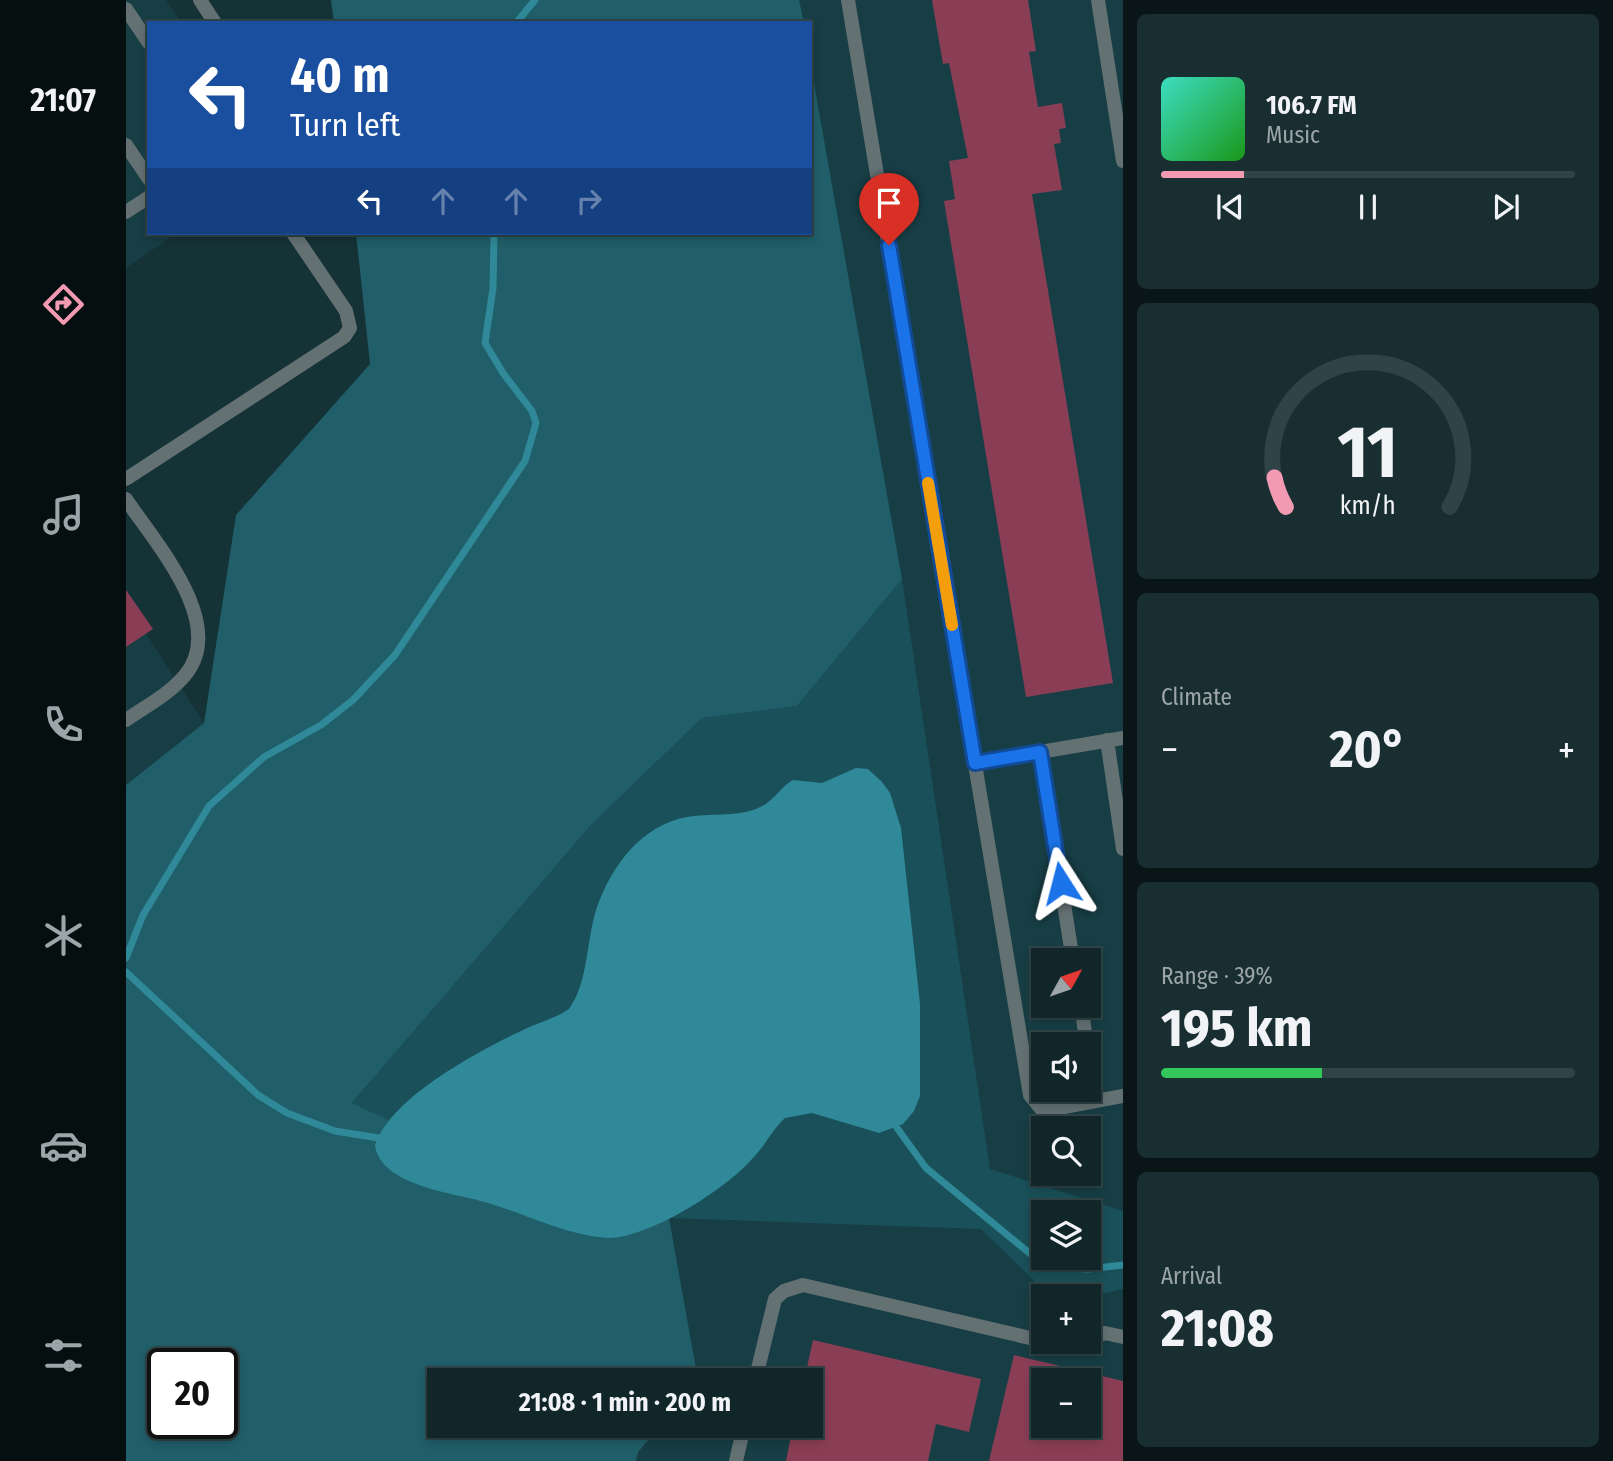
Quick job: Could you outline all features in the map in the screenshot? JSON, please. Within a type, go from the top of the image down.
[{"type":"lane","points":[[136,0],[126,8],[147,40]]},
{"type":"lane","points":[[200,0],[214,21]]},
{"type":"lane","points":[[848,0],[1031,1096]]},
{"type":"lane","points":[[1098,0],[1123,161]]},
{"type":"lane","points":[[126,145],[147,176]]},
{"type":"lane","points":[[126,212],[147,198]]},
{"type":"lane","points":[[126,479],[344,337],[350,328],[346,311],[294,235]]},
{"type":"lane","points":[[126,499],[193,603],[201,638],[187,672],[169,691],[126,720]]},
{"type":"lane","points":[[975,763],[1123,738]]},
{"type":"lane","points":[[1107,740],[1123,849]]},
{"type":"lane","points":[[1040,752],[1071,948]]},
{"type":"lane","points":[[1101,1100],[1123,1096]]},
{"type":"lane","points":[[1036,1102],[1043,1111],[1091,1102]]},
{"type":"lane","points":[[758,1368],[775,1299],[792,1287],[803,1285],[1031,1339]]},
{"type":"lane","points":[[1101,1335],[1123,1337]]},
{"type":"lane","points":[[736,1461],[741,1438]]},
{"type":"shaded area","points":[[126,0],[166,0],[181,21],[147,21],[147,235],[174,235],[126,268]]},
{"type":"shaded area","points":[[331,0],[799,0],[804,21],[334,21]]},
{"type":"shaded area","points":[[446,0],[1123,0],[1123,1461],[285,1461],[359,1211],[429,235],[812,235],[812,21],[445,21]]},
{"type":"shaded area","points":[[812,72],[902,579],[797,706],[702,718],[591,825],[352,1103],[390,1121],[669,1218],[696,1368],[427,1368],[427,1438],[650,1438],[638,1452],[636,1461],[126,1461],[126,785],[204,723],[236,515],[370,364],[356,235],[812,235]]},
{"type":"shaded area","points":[[902,579],[990,1169],[1031,1182],[1031,1186],[1044,1186],[1088,1200],[1031,1200],[1031,1270],[1101,1270],[1101,1204],[1123,1211],[1123,1289],[1101,1294],[1101,1284],[1038,1284],[981,1229],[669,1218],[445,1195],[352,1103],[591,825],[702,718],[797,706]]},
{"type":"shaded area","points":[[126,603],[204,723],[126,785]]},
{"type":"shaded area","points":[[856,768],[868,769],[882,782],[890,793],[901,828],[920,1004],[920,1096],[914,1111],[903,1124],[879,1133],[812,1113],[785,1118],[752,1159],[716,1190],[655,1226],[614,1238],[579,1233],[488,1203],[422,1186],[391,1171],[381,1160],[375,1146],[384,1128],[417,1093],[485,1049],[569,1009],[584,973],[593,919],[603,891],[620,862],[643,838],[671,821],[756,809],[793,780],[822,783]]},
{"type":"building","points":[[932,0],[1028,0],[1036,51],[1029,52],[1038,107],[1062,103],[1066,128],[1059,129],[1061,143],[1054,144],[1062,190],[1032,194],[1113,683],[1026,697],[944,201],[955,199],[949,161],[968,158],[949,63],[943,64]]},
{"type":"building","points":[[126,590],[153,629],[126,647]]},
{"type":"building","points":[[813,1340],[981,1379],[969,1432],[936,1424],[928,1461],[786,1461],[791,1438],[823,1438],[823,1368],[807,1368]]},
{"type":"building","points":[[1014,1355],[1068,1368],[1031,1368],[1031,1438],[1101,1438],[1101,1376],[1123,1381],[1123,1461],[989,1461]]},
{"type":"waterway","points":[[518,21],[535,0]]},
{"type":"waterway","points":[[126,958],[143,915],[209,806],[264,757],[321,725],[353,700],[395,655],[525,461],[536,423],[532,411],[503,373],[485,343],[493,288],[494,235]]},
{"type":"waterway","points":[[126,972],[258,1095],[287,1113],[335,1131],[385,1139]]},
{"type":"waterway","points":[[892,1121],[926,1168],[1033,1256],[1068,1268],[1123,1265]]},
{"type":"slow traffic","points":[[928,483],[952,625]]},
{"type":"route","points":[[889,245],[975,763],[1040,752],[1061,883]]}]
